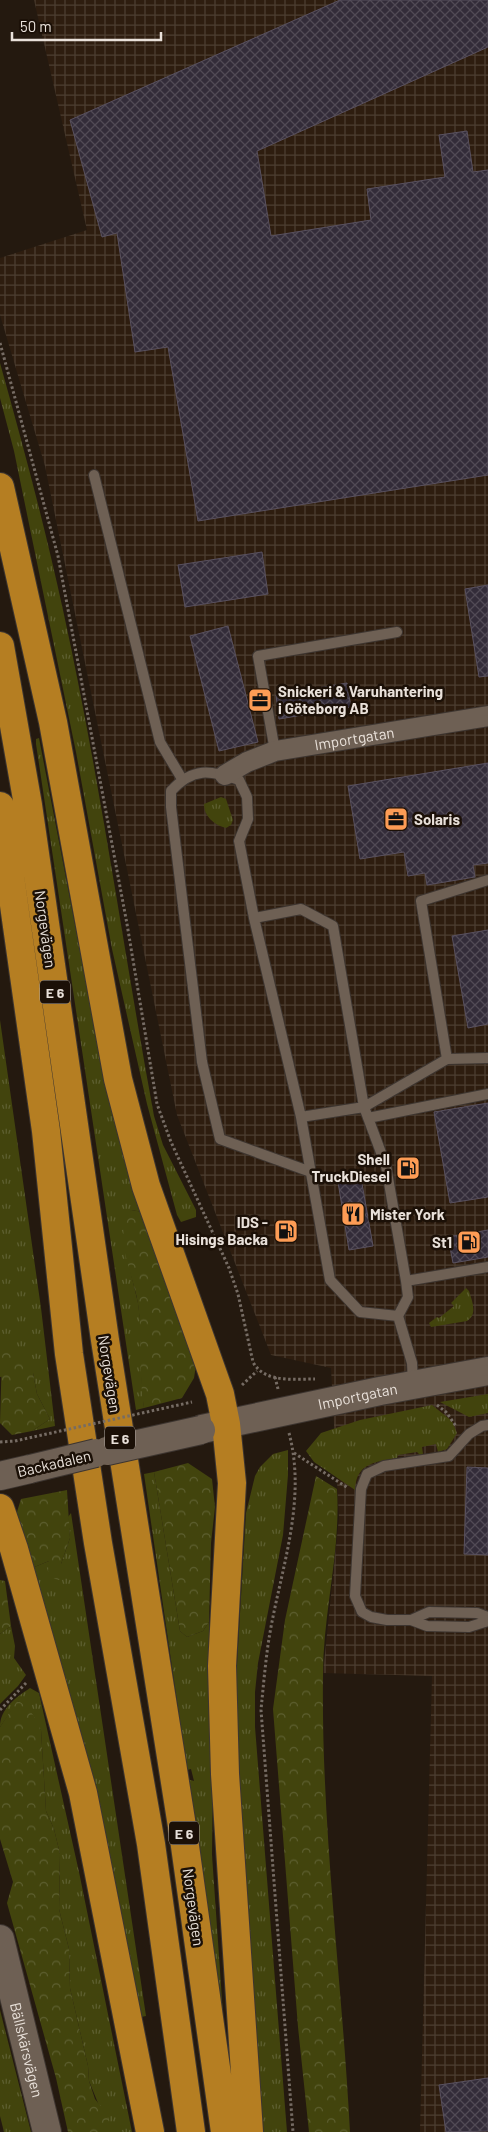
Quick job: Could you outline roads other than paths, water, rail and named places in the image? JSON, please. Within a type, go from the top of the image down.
[{"type":"highway","points":[[0,487],[53,722],[118,1080],[146,1186],[220,1394],[213,1427],[232,1483],[222,1666],[224,1764],[249,2132]]},
{"type":"highway","name":"Norgevägen","points":[[0,646],[28,805],[105,1340],[184,1839],[225,2132]]},
{"type":"highway","name":"Norgevägen","points":[[0,806],[46,1131],[69,1354],[98,1543],[151,1844],[191,2132]]},
{"type":"highway","points":[[0,1508],[14,1549],[83,1793],[150,2132]]},
{"type":"street","name":"Importgatan","points":[[225,775],[247,762],[275,751],[488,716]]},
{"type":"street","name":"Importgatan","points":[[213,1427],[284,1411],[423,1393],[488,1371]]},
{"type":"street","name":"Backadalen","points":[[0,1476],[213,1427]]},
{"type":"street","name":"Bällskärsvägen","points":[[0,1939],[47,2132]]},
{"type":"lane","points":[[94,475],[160,742],[182,779]]},
{"type":"lane","points":[[275,751],[258,656],[397,632]]},
{"type":"lane","points":[[311,1172],[220,1139],[202,1062],[171,807],[171,791],[182,779],[200,772],[215,772],[239,780],[246,797],[248,819],[239,841],[254,918],[301,1117],[311,1172],[330,1280],[360,1312],[398,1316]]},
{"type":"lane","points":[[447,1059],[421,901],[488,880]]},
{"type":"lane","points":[[254,918],[301,909],[333,926],[364,1107],[386,1166],[406,1281],[408,1297],[398,1316],[423,1393]]},
{"type":"lane","points":[[301,1117],[364,1107],[447,1059],[488,1058]]},
{"type":"lane","points":[[368,1118],[488,1094]]},
{"type":"lane","points":[[406,1281],[488,1267]]},
{"type":"lane","points":[[488,1425],[482,1426],[450,1456],[375,1469],[363,1479],[355,1596],[356,1603],[362,1612],[371,1617],[388,1620],[411,1620],[427,1626],[469,1627],[488,1621]]},
{"type":"lane","points":[[411,1620],[429,1612],[477,1613],[488,1617]]},
{"type":"place","name":"Snickeri & Varuhantering i Göteborg AB","points":[[260,700]]},
{"type":"place","name":"Solaris","points":[[396,819]]},
{"type":"place","name":"Shell TruckDiesel","points":[[408,1168]]},
{"type":"place","name":"Mister York","points":[[353,1214]]},
{"type":"place","name":"IDS - Hisings Backa","points":[[286,1231]]},
{"type":"place","name":"St1","points":[[469,1242]]}]
